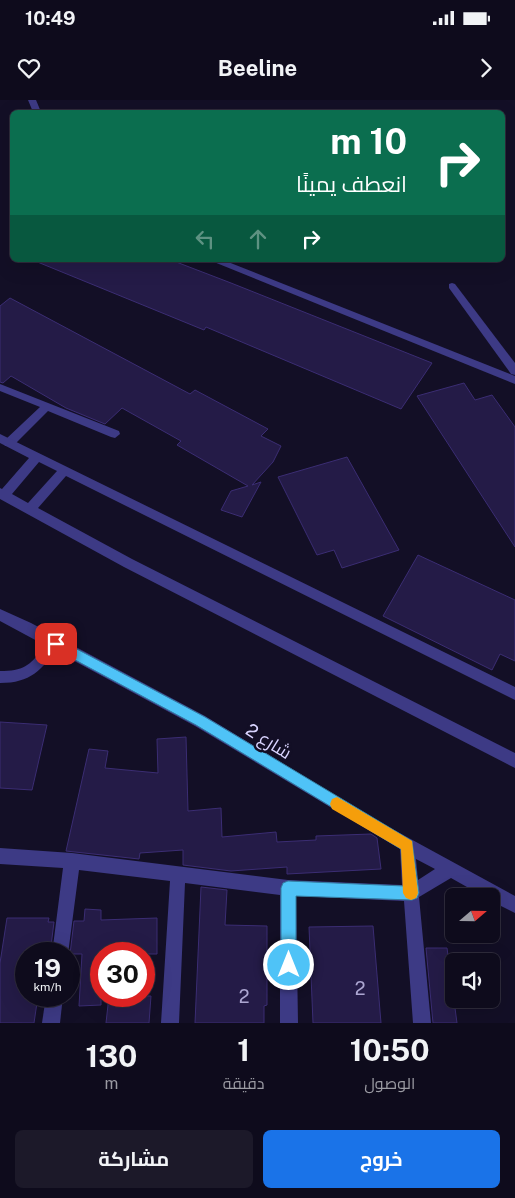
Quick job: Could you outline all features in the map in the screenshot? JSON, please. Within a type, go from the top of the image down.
[{"type":"street","points":[[219,262],[515,380]]},
{"type":"street","points":[[452,286],[515,371]]},
{"type":"street","points":[[5,441],[515,694]]},
{"type":"street","points":[[36,458],[2,494],[31,508],[128,563],[515,761]]},
{"type":"street","points":[[31,508],[64,471]]},
{"type":"street","name":"شارع 2","points":[[0,615],[200,721],[408,846],[515,905]]},
{"type":"street","points":[[408,846],[422,1023]]},
{"type":"street","points":[[0,856],[72,861],[288,888],[412,893],[451,869]]},
{"type":"street","points":[[62,942],[72,861]]},
{"type":"street","points":[[170,1023],[178,874]]},
{"type":"street","points":[[288,888],[289,1023]]},
{"type":"street","points":[[52,1023],[54,1007]]},
{"type":"lane","points":[[0,387],[115,434]]},
{"type":"lane","points":[[5,441],[47,406]]},
{"type":"lane","points":[[0,677],[17,678],[26,675],[56,644]]},
{"type":"building","points":[[37,262],[176,262],[432,363],[401,409],[206,327],[204,330]]},
{"type":"building","points":[[10,298],[190,394],[195,390],[268,429],[261,436],[281,446],[273,462],[252,485],[261,482],[242,517],[221,510],[231,491],[248,486],[177,445],[181,441],[122,408],[105,424],[66,408],[11,376],[3,383],[0,382],[0,306]]},
{"type":"building","points":[[464,383],[475,400],[492,395],[515,427],[515,547],[417,396]]},
{"type":"building","points":[[347,457],[399,550],[342,568],[334,550],[317,555],[278,477]]},
{"type":"building","points":[[418,555],[515,600],[515,661],[500,654],[492,670],[383,616]]},
{"type":"building","points":[[0,722],[47,725],[32,790],[0,788]]},
{"type":"building","points":[[186,737],[188,811],[221,808],[222,837],[276,832],[277,842],[316,840],[316,836],[371,834],[377,838],[381,869],[287,874],[287,867],[231,871],[183,865],[183,850],[140,853],[139,859],[66,851],[89,749],[108,751],[105,768],[158,773],[157,739]]},
{"type":"building","points":[[201,887],[227,890],[225,925],[267,926],[267,1005],[264,1006],[264,1023],[195,1023]]},
{"type":"building","points":[[85,909],[101,910],[101,920],[157,918],[157,954],[155,954],[155,942],[90,942],[90,1006],[80,1006],[82,954],[80,954],[80,942],[71,942],[74,921],[84,921]]},
{"type":"building","points":[[7,918],[49,918],[48,922],[54,922],[52,942],[15,942],[15,1007],[36,1007],[34,1023],[0,1023],[0,963]]},
{"type":"building","points":[[373,926],[381,1023],[313,1023],[309,927]]},
{"type":"building","points":[[426,948],[447,948],[448,953],[445,953],[445,1008],[455,1008],[457,1023],[433,1023]]},
{"type":"building","points":[[108,1007],[150,1007],[149,1023],[106,1023]]},
{"type":"slow traffic","points":[[337,804],[408,846],[411,893]]},
{"type":"route","points":[[56,644],[200,721],[408,846],[412,893],[288,888],[289,965]]}]
